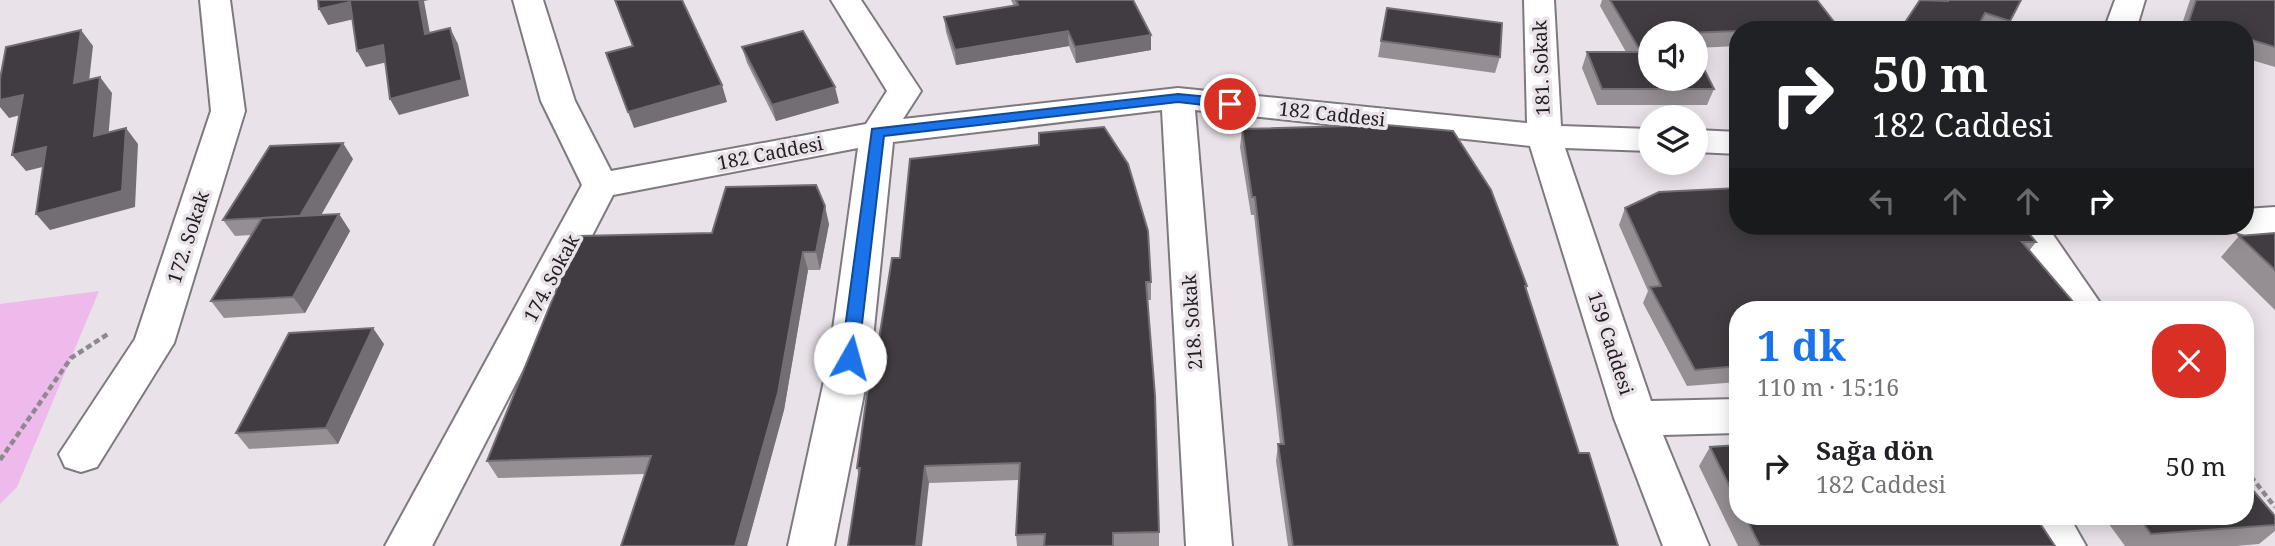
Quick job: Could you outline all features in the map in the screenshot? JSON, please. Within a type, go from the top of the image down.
[{"type":"street","name":"172. Sokak","points":[[81,454],[155,343],[228,111],[215,0]]},
{"type":"street","points":[[528,0],[558,101],[600,185]]},
{"type":"street","points":[[811,546],[850,358],[877,132],[905,91],[846,0]]},
{"type":"street","name":"181. Sokak","points":[[1539,0],[1544,136]]},
{"type":"street","points":[[2123,21],[2130,0]]},
{"type":"street","name":"182 Caddesi","points":[[600,185],[877,132],[1178,98],[1544,136],[1638,140]]},
{"type":"street","name":"218. Sokak","points":[[1178,98],[1209,546]]},
{"type":"street","name":"159 Caddesi","points":[[1544,136],[1635,418],[1686,546]]},
{"type":"street","points":[[1708,142],[1729,143]]},
{"type":"street","name":"174. Sokak","points":[[408,546],[600,185]]},
{"type":"street","points":[[2254,221],[2275,220]]},
{"type":"street","points":[[2034,235],[2079,301]]},
{"type":"street","points":[[1635,418],[1729,416]]},
{"type":"street","points":[[2049,525],[2063,546]]},
{"type":"path","points":[[0,460],[71,358],[170,293]]},
{"type":"path","points":[[2254,480],[2275,507]]},
{"type":"shaded area","points":[[99,291],[17,487],[0,504],[0,304]]},
{"type":"building","points":[[318,0],[419,0],[425,34],[450,28],[462,80],[390,99],[383,45],[357,51],[350,2],[319,9]]},
{"type":"building","points":[[615,0],[682,0],[722,85],[628,112],[606,53],[633,46]]},
{"type":"building","points":[[1016,0],[1133,0],[1151,35],[1075,47],[1068,31],[955,50],[944,17],[1018,5]]},
{"type":"building","points":[[1610,0],[1817,0],[1833,21],[1729,21],[1729,31],[1708,32],[1708,21],[1638,21],[1638,47]]},
{"type":"building","points":[[1920,0],[2021,0],[2010,21],[1985,13],[1981,21],[1906,21]]},
{"type":"building","points":[[2196,0],[2275,0],[2275,47],[2254,41],[2254,21],[2189,21]]},
{"type":"building","points":[[1387,8],[1502,23],[1500,57],[1381,41]]},
{"type":"building","points":[[81,30],[74,83],[100,77],[94,136],[126,128],[122,191],[36,214],[46,147],[12,155],[23,95],[0,100],[0,79],[6,47]]},
{"type":"building","points":[[803,31],[835,87],[772,105],[742,47]]},
{"type":"building","points":[[1587,52],[1638,52],[1638,89],[1602,89]]},
{"type":"building","points":[[1708,77],[1714,89],[1708,89]]},
{"type":"building","points":[[1386,125],[1453,131],[1491,190],[1527,286],[1579,453],[1589,453],[1618,546],[1293,546],[1278,444],[1284,444],[1255,197],[1252,197],[1242,129]]},
{"type":"building","points":[[1104,127],[1128,164],[1148,231],[1151,282],[1146,282],[1155,396],[1159,532],[1113,533],[1113,546],[1044,546],[1045,534],[1016,535],[1020,463],[925,466],[916,546],[848,546],[860,468],[857,468],[871,364],[875,364],[892,258],[900,258],[910,159],[1039,145],[1039,133]]},
{"type":"building","points":[[343,143],[300,216],[223,220],[270,146]]},
{"type":"building","points":[[816,185],[825,206],[816,252],[803,252],[778,393],[735,546],[621,546],[651,456],[487,461],[578,236],[712,233],[726,187]]},
{"type":"building","points":[[1729,188],[1729,235],[2030,235],[2036,242],[2022,242],[2072,301],[1729,301],[1729,367],[1695,370],[1650,287],[1661,286],[1625,208],[1659,192]]},
{"type":"building","points":[[339,214],[293,297],[211,301],[262,218]]},
{"type":"building","points":[[2275,233],[2275,270],[2239,236]]},
{"type":"building","points":[[373,328],[326,428],[236,433],[289,333]]},
{"type":"building","points":[[1729,446],[1729,485],[1710,447]]},
{"type":"building","points":[[2254,492],[2275,516],[2275,525],[2151,534],[2144,525],[2254,525]]},
{"type":"building","points":[[1750,525],[2041,525],[2055,546],[1760,546]]},
{"type":"route","points":[[850,358],[877,132],[1178,98],[1230,104]]}]
